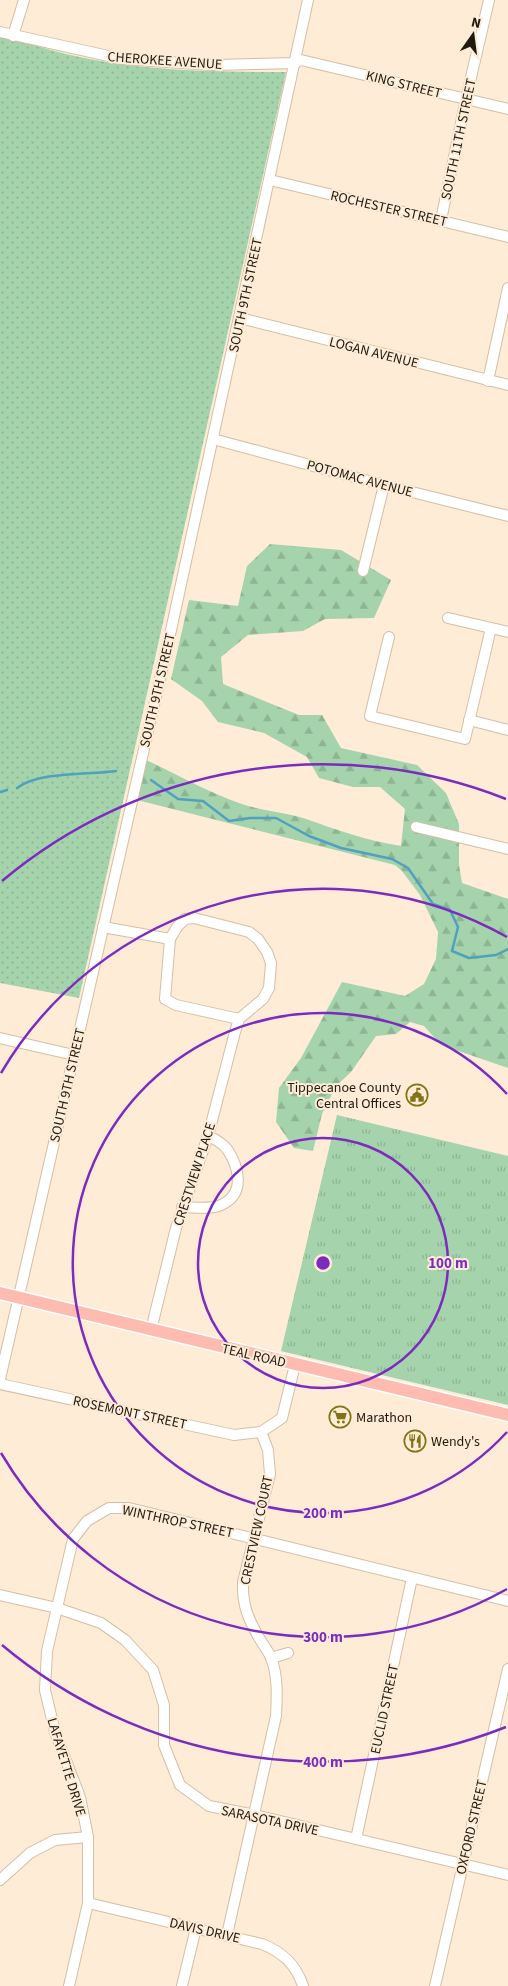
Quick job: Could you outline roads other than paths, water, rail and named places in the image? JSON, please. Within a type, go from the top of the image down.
[{"type":"main road","name":"TEAL ROAD","points":[[0,1293],[508,1415]]},
{"type":"street","points":[[13,36],[24,0]]},
{"type":"street","name":"SOUTH 9TH STREET","points":[[0,1379],[298,62],[308,0]]},
{"type":"street","name":"SOUTH 11TH STREET","points":[[441,220],[489,0]]},
{"type":"street","name":"CHEROKEE AVENUE","points":[[0,32],[122,59],[213,65],[298,62]]},
{"type":"street","name":"KING STREET","points":[[298,62],[508,109]]},
{"type":"street","name":"ROCHESTER STREET","points":[[270,180],[508,237]]},
{"type":"street","points":[[488,381],[508,288]]},
{"type":"street","name":"LOGAN AVENUE","points":[[240,318],[508,386]]},
{"type":"street","name":"POTOMAC AVENUE","points":[[213,439],[508,516]]},
{"type":"street","points":[[363,571],[384,485]]},
{"type":"street","points":[[448,618],[508,631]]},
{"type":"street","points":[[389,637],[370,716],[465,739],[490,628]]},
{"type":"street","points":[[469,720],[508,730]]},
{"type":"street","points":[[416,827],[508,849]]},
{"type":"street","points":[[194,918],[249,932],[258,938],[268,952],[271,963],[269,988],[263,999],[239,1019],[165,1000],[170,939],[177,927],[185,919],[194,918]]},
{"type":"street","points":[[103,927],[170,939]]},
{"type":"street","name":"CRESTVIEW PLACE","points":[[152,1330],[176,1228],[208,1136],[239,1019]]},
{"type":"street","points":[[0,1038],[74,1055]]},
{"type":"street","points":[[182,1207],[221,1205],[236,1191],[239,1183],[239,1175],[226,1148],[208,1136]]},
{"type":"street","points":[[261,1432],[282,1418],[296,1365]]},
{"type":"street","name":"ROSEMONT STREET","points":[[0,1384],[234,1435],[261,1432]]},
{"type":"street","name":"CRESTVIEW COURT","points":[[227,1935],[276,1716],[277,1692],[271,1658],[245,1610],[243,1596],[243,1582],[270,1474],[268,1450],[261,1432]]},
{"type":"street","name":"WINTHROP STREET","points":[[57,1608],[73,1539],[88,1521],[109,1508],[129,1508],[508,1601]]},
{"type":"street","name":"EUCLID STREET","points":[[356,1839],[412,1578]]},
{"type":"street","name":"SARASOTA DRIVE","points":[[0,1595],[57,1608],[102,1623],[125,1640],[153,1670],[164,1705],[164,1745],[180,1785],[209,1806],[255,1815],[508,1875]]},
{"type":"street","name":"LAFAYETTE DRIVE","points":[[57,1608],[47,1651],[45,1690],[55,1732],[80,1797],[88,1837],[88,1903],[69,1986]]},
{"type":"street","points":[[271,1658],[288,1653]]},
{"type":"street","name":"OXFORD STREET","points":[[435,1986],[508,1668]]},
{"type":"street","points":[[0,1880],[30,1853],[55,1840],[88,1837]]},
{"type":"street","name":"DAVIS DRIVE","points":[[88,1903],[262,1944],[277,1950],[288,1960],[298,1972],[303,1986]]},
{"type":"street","points":[[182,1986],[196,1928]]},
{"type":"waterway","points":[[17,788],[26,783],[51,776],[116,771]]},
{"type":"waterway","points":[[151,780],[178,799],[203,801],[229,821],[250,818],[276,818],[309,836],[341,848],[392,859],[408,868],[433,904],[450,910],[458,927],[452,951],[469,958],[496,955],[508,949]]},
{"type":"waterway","points":[[0,792],[7,790]]},
{"type":"place","name":"Tippecanoe County Central Offices","points":[[417,1095]]},
{"type":"place","name":"Marathon","points":[[340,1417]]},
{"type":"place","name":"Wendy's","points":[[415,1441]]}]
